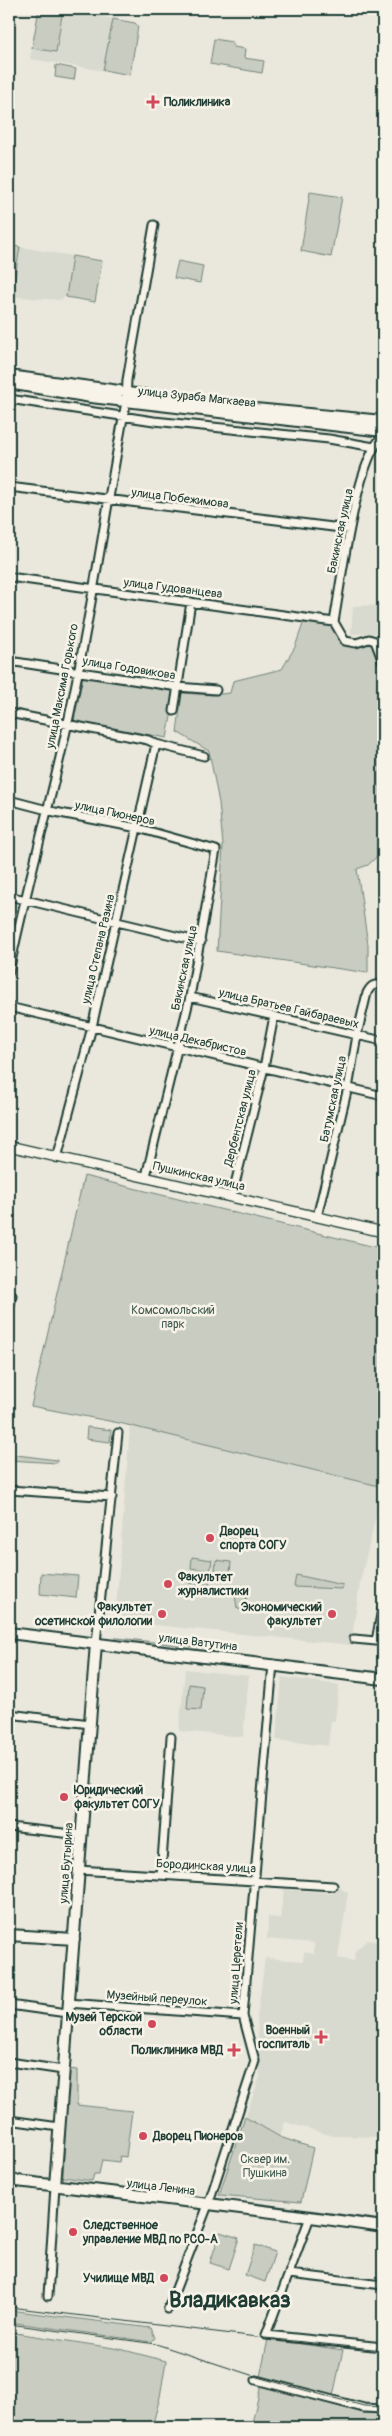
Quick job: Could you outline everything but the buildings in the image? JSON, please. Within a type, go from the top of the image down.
[{"type":"main road","name":"улица Зураба Магкаева","points":[[9,376],[124,395],[383,431]]},
{"type":"main road","name":"улица Зураба Магкаева","points":[[9,384],[383,421]]},
{"type":"main road","name":"улица Ватутина","points":[[9,1633],[383,1679]]},
{"type":"main road","name":"улица Бутырина","points":[[55,2186],[96,1643]]},
{"type":"main road","points":[[9,1935],[74,1939]]},
{"type":"main road","name":"улица Ленина","points":[[9,2180],[208,2205],[271,2210],[383,2227]]},
{"type":"street","name":"улица Максима Горького","points":[[9,972],[24,900],[68,724],[109,501],[123,416],[124,395],[154,225]]},
{"type":"street","points":[[9,399],[123,416],[329,439],[374,447],[371,435],[363,428]]},
{"type":"street","name":"Бакинская улица","points":[[334,622],[349,529],[374,447],[383,436]]},
{"type":"street","name":"улица Побежимова","points":[[9,487],[109,501],[349,529]]},
{"type":"street","name":"улица Гудованцева","points":[[9,576],[334,622]]},
{"type":"street","points":[[174,711],[192,602]]},
{"type":"street","points":[[334,622],[345,641],[356,643],[369,639],[375,641],[383,662]]},
{"type":"street","name":"улица Годовикова","points":[[9,661],[178,688],[216,690]]},
{"type":"street","points":[[9,713],[148,740],[156,744],[204,756]]},
{"type":"street","name":"улица Степана Разина","points":[[57,1158],[92,1027],[156,744]]},
{"type":"street","name":"улица Пионеров","points":[[9,800],[47,808],[55,812],[138,828],[216,850]]},
{"type":"street","name":"Бакинская улица","points":[[146,1176],[202,942],[216,850]]},
{"type":"street","points":[[9,896],[202,942]]},
{"type":"street","name":"Батумская улица","points":[[318,1217],[348,1088],[357,1035],[370,986],[375,984],[383,985]]},
{"type":"street","name":"улица Братьев Гайбараевых","points":[[190,997],[383,1041]]},
{"type":"street","name":"улица Декабристов","points":[[9,1007],[383,1096]]},
{"type":"street","name":"Дербентская улица","points":[[232,1196],[264,1068],[274,1016]]},
{"type":"street","name":"Пушкинская улица","points":[[9,1146],[383,1232]]},
{"type":"street","points":[[9,1311],[10,1295]]},
{"type":"street","name":"улица Бутырина","points":[[96,1643],[118,1434]]},
{"type":"street","points":[[9,1490],[112,1497]]},
{"type":"street","points":[[354,1639],[376,1640],[383,1604]]},
{"type":"street","name":"улица Церетели","points":[[168,2310],[208,2205],[255,2061],[244,2016],[273,1664]]},
{"type":"street","points":[[9,1714],[90,1724]]},
{"type":"street","points":[[161,1875],[171,1737]]},
{"type":"street","points":[[9,1827],[81,1835]]},
{"type":"street","name":"Бородинская улица","points":[[78,1870],[333,1886]]},
{"type":"street","name":"Музейный переулок","points":[[9,2006],[244,2016]]},
{"type":"street","points":[[9,2062],[63,2070]]},
{"type":"street","points":[[9,2120],[59,2127]]},
{"type":"street","name":"улица Бутырина","points":[[48,2296],[55,2186]]},
{"type":"street","points":[[310,2217],[266,2335],[383,2347]]},
{"type":"street","points":[[289,2274],[383,2285]]},
{"type":"street","points":[[256,2380],[355,2406],[383,2410]]},
{"type":"shaded area","points":[[39,9],[63,9],[135,23],[138,29],[130,75],[30,59]]},
{"type":"shaded area","points":[[9,245],[102,261],[95,302],[66,297],[59,300],[18,297],[9,300]]},
{"type":"shaded area","points":[[383,605],[383,649],[376,633],[351,634],[353,606]]},
{"type":"shaded area","points":[[130,1426],[383,1487],[360,1583],[351,1645],[115,1621]]},
{"type":"shaded area","points":[[185,1669],[249,1676],[243,1737],[179,1731]]},
{"type":"shaded area","points":[[282,1677],[339,1685],[335,1721],[331,1721],[328,1746],[276,1740]]},
{"type":"shaded area","name":"Военный госпиталь","points":[[337,1886],[348,1893],[338,1958],[354,1961],[355,1951],[367,1940],[383,1943],[383,2137],[333,2136],[285,2122],[280,2137],[245,2117],[260,2077],[257,2018],[265,1958],[303,1961],[304,1952],[314,1954],[314,1943],[267,1939],[268,1917],[280,1918],[284,1889],[334,1893]]},
{"type":"green space","points":[[39,9],[63,9],[56,52],[32,48]]},
{"type":"green space","points":[[113,19],[135,23],[138,26],[130,75],[103,70]]},
{"type":"green space","points":[[214,39],[232,42],[234,47],[245,49],[244,58],[264,61],[262,73],[210,64]]},
{"type":"green space","points":[[56,65],[76,69],[74,80],[55,77]]},
{"type":"green space","points":[[310,192],[342,197],[331,257],[301,251]]},
{"type":"green space","points":[[9,245],[20,247],[11,300],[9,300]]},
{"type":"green space","points":[[72,256],[102,261],[95,302],[66,297]]},
{"type":"green space","points":[[178,261],[203,266],[200,283],[174,278]]},
{"type":"green space","points":[[304,621],[333,623],[344,645],[372,641],[383,672],[383,851],[368,865],[357,869],[368,945],[368,973],[217,951],[223,845],[219,803],[209,751],[177,732],[182,693],[212,695],[230,693],[233,681],[282,669],[295,647]]},
{"type":"green space","points":[[83,676],[176,690],[167,738],[74,721]]},
{"type":"green space","name":"Комсомольский парк","points":[[84,1176],[383,1249],[383,1487],[119,1423],[31,1406]]},
{"type":"green space","points":[[87,1427],[111,1430],[110,1442],[86,1439]]},
{"type":"green space","points":[[9,1454],[57,1460],[57,1463],[9,1460]]},
{"type":"green space","points":[[192,1557],[212,1560],[210,1571],[191,1568]]},
{"type":"green space","points":[[216,1560],[231,1562],[230,1573],[215,1571]]},
{"type":"green space","points":[[41,1573],[78,1576],[76,1598],[40,1594]]},
{"type":"green space","points":[[190,1573],[210,1575],[209,1585],[189,1583]]},
{"type":"green space","points":[[296,1575],[343,1585],[342,1589],[294,1587]]},
{"type":"green space","points":[[247,1593],[245,1613],[237,1608],[235,1595]]},
{"type":"green space","points":[[115,1638],[235,1651],[234,1655],[114,1642]]},
{"type":"green space","points":[[189,1684],[203,1686],[201,1710],[187,1709]]},
{"type":"green space","points":[[68,2069],[77,2070],[77,2105],[132,2111],[126,2157],[120,2156],[119,2162],[102,2160],[99,2174],[94,2174],[92,2181],[63,2177]]},
{"type":"green space","name":"Сквер им. Пушкина","points":[[245,2117],[280,2137],[313,2148],[301,2202],[219,2195]]},
{"type":"green space","points":[[220,2232],[239,2238],[229,2269],[210,2263]]},
{"type":"green space","points":[[255,2245],[275,2252],[265,2282],[245,2275]]},
{"type":"green space","points":[[9,2310],[151,2328],[155,2338],[151,2342],[9,2322]]},
{"type":"green space","points":[[9,2332],[120,2349],[166,2361],[160,2397],[152,2427],[9,2427]]},
{"type":"green space","points":[[268,2339],[343,2350],[333,2396],[260,2377]]},
{"type":"green space","points":[[261,2385],[363,2413],[383,2414],[383,2427],[251,2427]]},
{"type":"tram line","points":[[9,2307],[265,2338],[383,2350]]},
{"type":"tram line","points":[[9,2324],[156,2344],[257,2377],[364,2406],[383,2407]]},
{"type":"place","name":"Поликлиника","points":[[153,102]]},
{"type":"place","name":"Дворец спорта СОГУ","points":[[210,1538]]},
{"type":"place","name":"Факультет журналистики","points":[[168,1584]]},
{"type":"place","name":"Факультет осетинской филологии","points":[[162,1614]]},
{"type":"place","name":"Экономический факультет","points":[[332,1614]]},
{"type":"place","name":"Юридический факультет СОГУ","points":[[64,1797]]},
{"type":"place","name":"Музей Терской области","points":[[152,2024]]},
{"type":"place","name":"Военный госпиталь","points":[[321,2037]]},
{"type":"place","name":"Поликлиника МВД","points":[[234,2050]]},
{"type":"place","name":"Дворец Пионеров","points":[[143,2136]]},
{"type":"place","name":"Следственное управление МВД по РСО-А","points":[[73,2232]]},
{"type":"place","name":"Училище МВД","points":[[164,2278]]},
{"type":"district","name":"Владикавказ","points":[[230,2299]]}]
